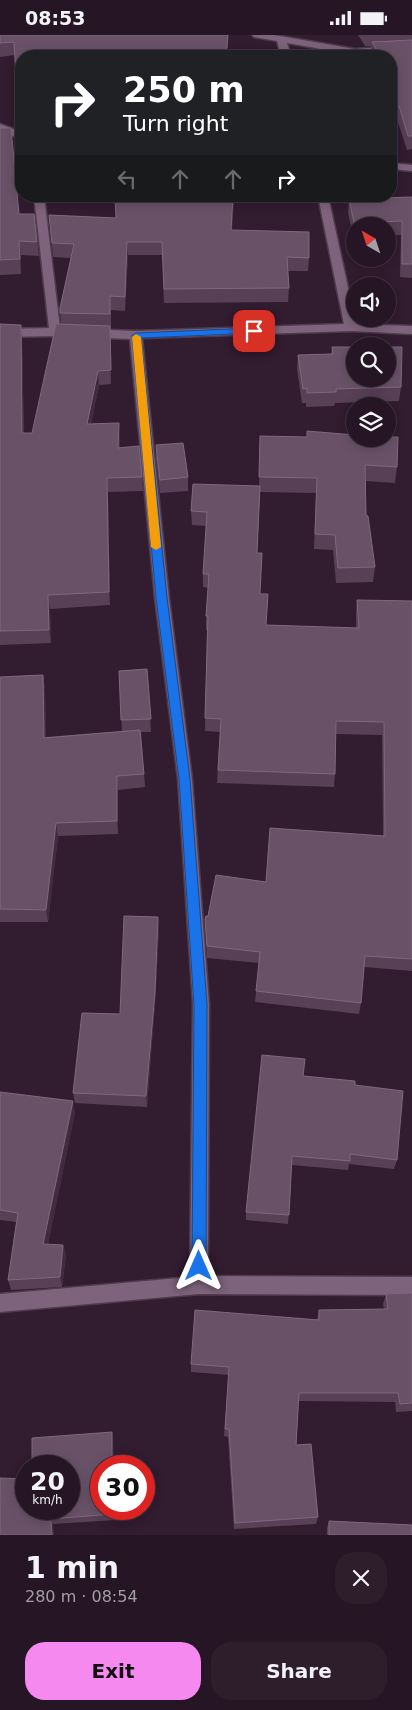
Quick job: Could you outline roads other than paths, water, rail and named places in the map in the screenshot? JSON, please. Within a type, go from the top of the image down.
[{"type":"street","points":[[257,35],[344,50]]},
{"type":"street","points":[[281,39],[284,50]]},
{"type":"street","points":[[384,50],[412,48]]},
{"type":"street","points":[[0,127],[15,133]]},
{"type":"street","points":[[397,167],[412,168]]},
{"type":"street","points":[[40,202],[55,331]]},
{"type":"street","points":[[324,202],[346,304]]},
{"type":"street","points":[[0,333],[55,331],[136,335],[351,327],[412,330]]},
{"type":"street","points":[[136,335],[162,598],[184,779],[200,995],[199,1285]]},
{"type":"street","points":[[0,1303],[199,1285],[412,1285]]}]
